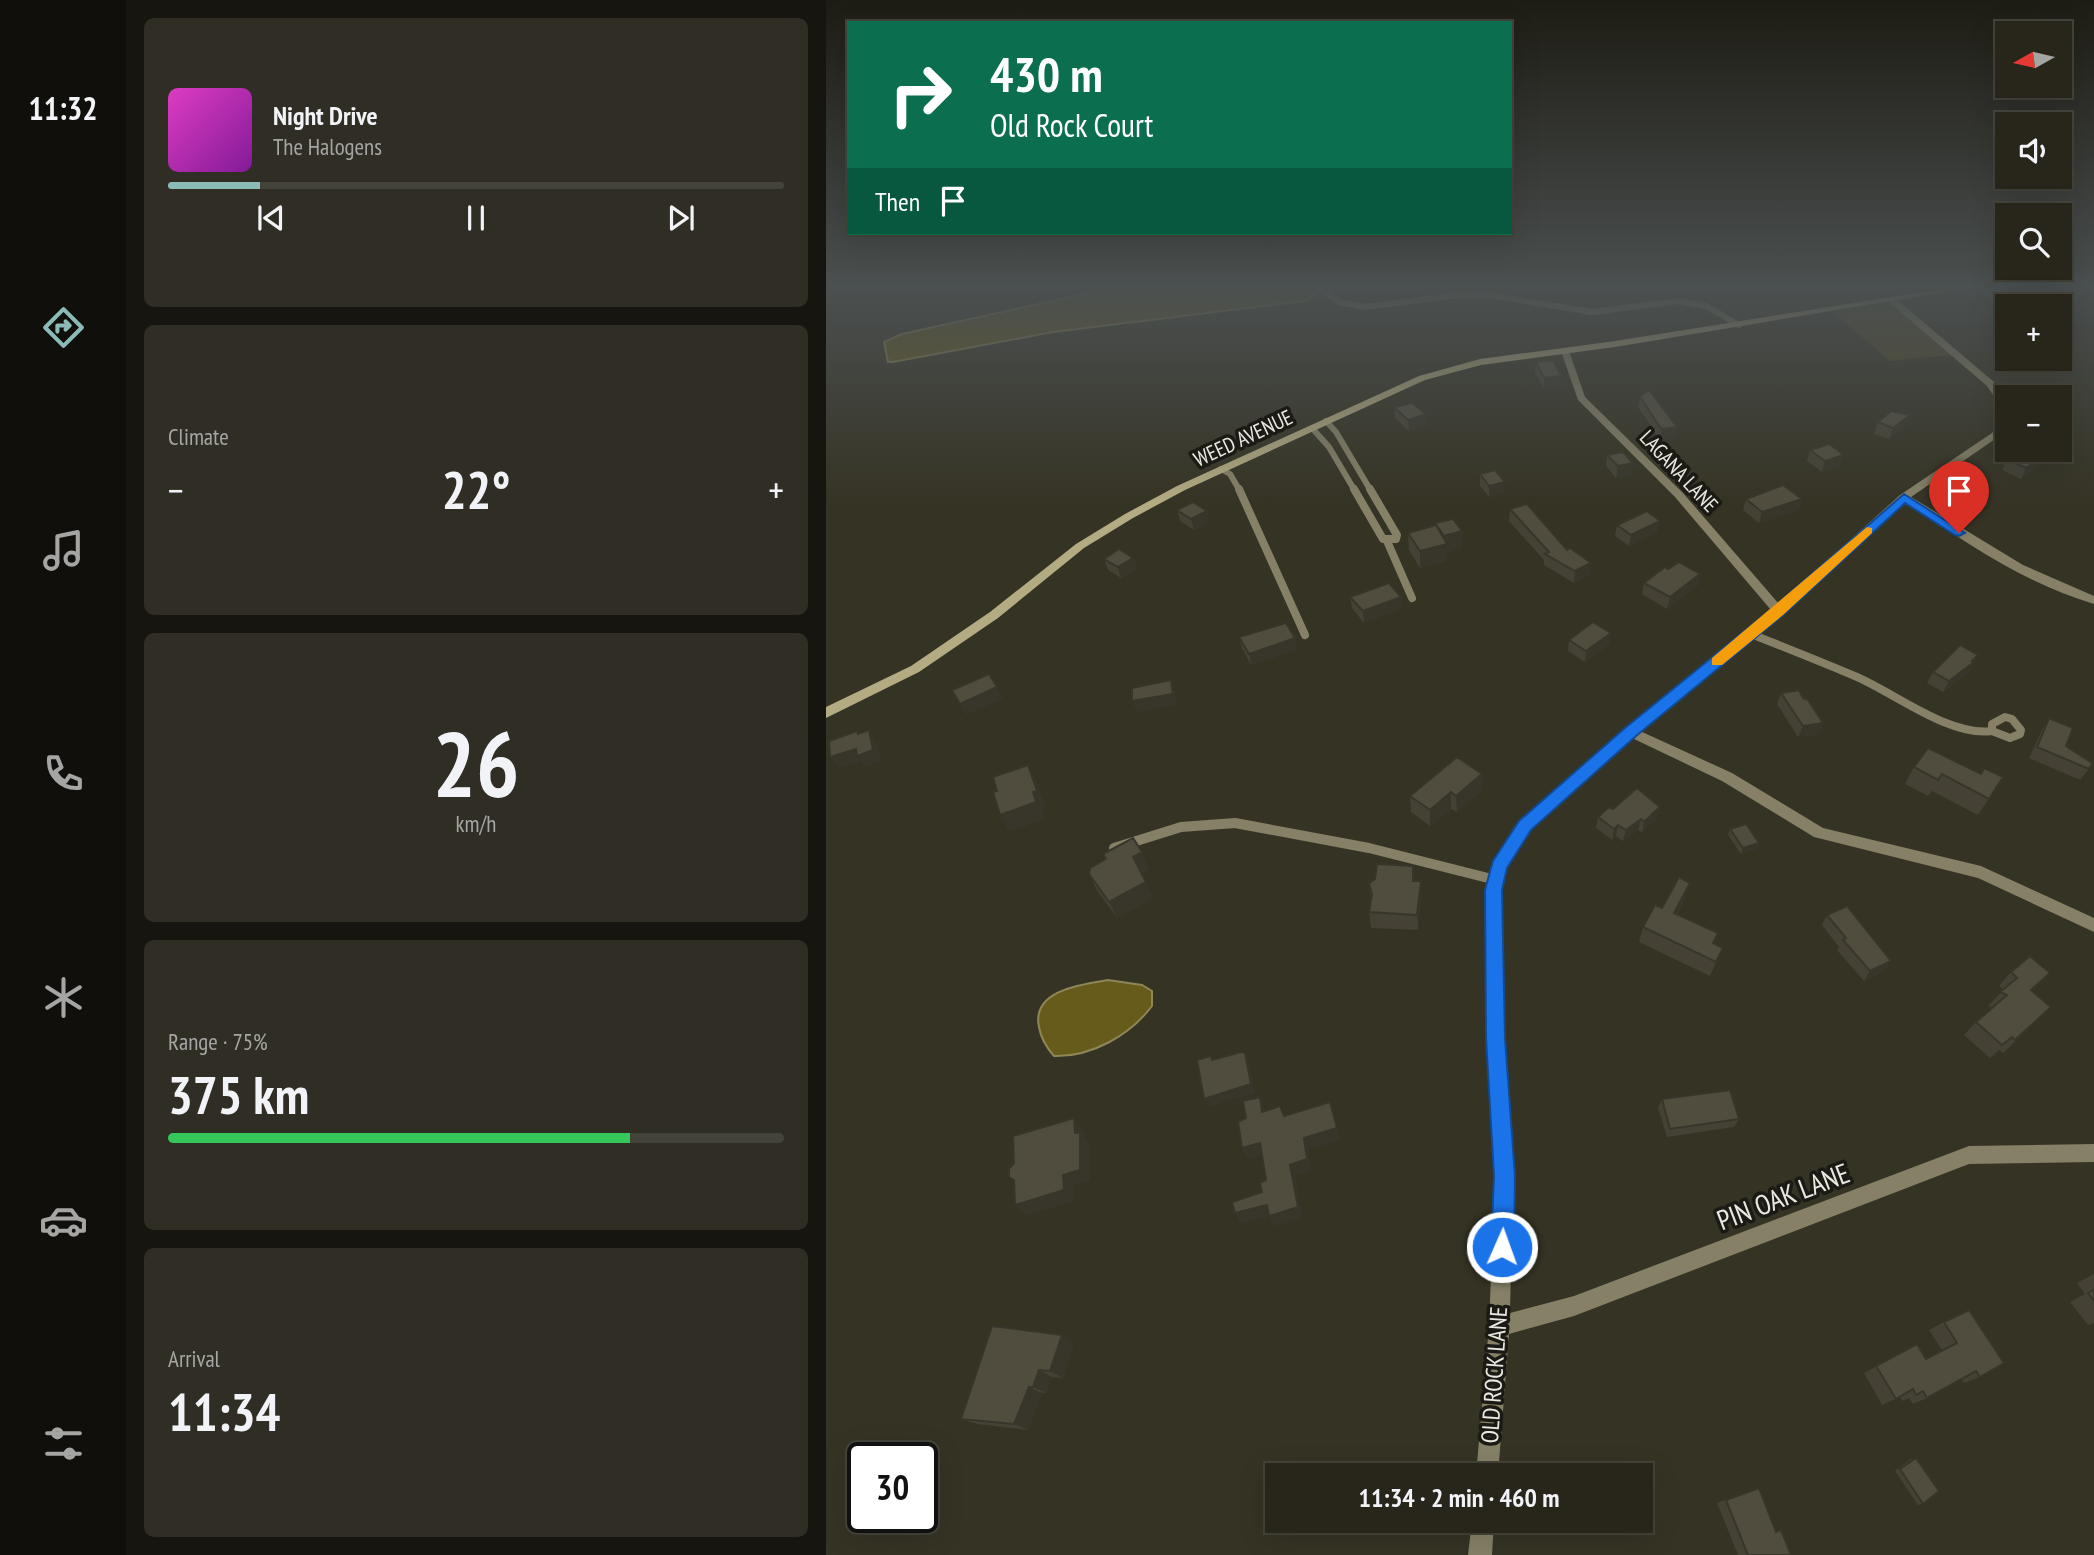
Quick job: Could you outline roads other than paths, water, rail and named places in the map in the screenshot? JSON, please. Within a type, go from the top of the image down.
[{"type":"main road","name":"WEED AVENUE","points":[[826,713],[915,669],[994,615],[1080,547],[1154,502],[1326,421],[1443,370],[1507,359]]},
{"type":"street","name":"LAGANA LANE","points":[[1568,359],[1581,398],[1679,495],[1778,611]]},
{"type":"street","points":[[1962,359],[1995,389]]},
{"type":"street","name":"OLD ROCK LANE","points":[[1488,1463],[1499,1326],[1504,1176],[1494,994],[1493,890],[1499,866],[1525,826],[1630,732],[1778,611],[1904,497],[1995,435]]},
{"type":"street","points":[[1904,497],[1977,544],[2062,590],[2094,600]]},
{"type":"street","points":[[1630,732],[1727,777],[1819,833],[1981,872],[2094,925]]},
{"type":"street","name":"PIN OAK LANE","points":[[1499,1326],[1574,1306],[1969,1155],[2094,1153]]},
{"type":"street","points":[[1480,1555],[1482,1533]]},
{"type":"lane","points":[[1326,421],[1336,432],[1397,535],[1387,541]]},
{"type":"lane","points":[[1312,428],[1329,447],[1387,541],[1412,598]]},
{"type":"lane","points":[[1222,469],[1230,474],[1237,485],[1305,635]]},
{"type":"lane","points":[[1751,634],[1872,684],[1958,728],[1976,733],[1992,731]]},
{"type":"lane","points":[[1114,848],[1181,827],[1235,823],[1368,848],[1496,880]]}]
